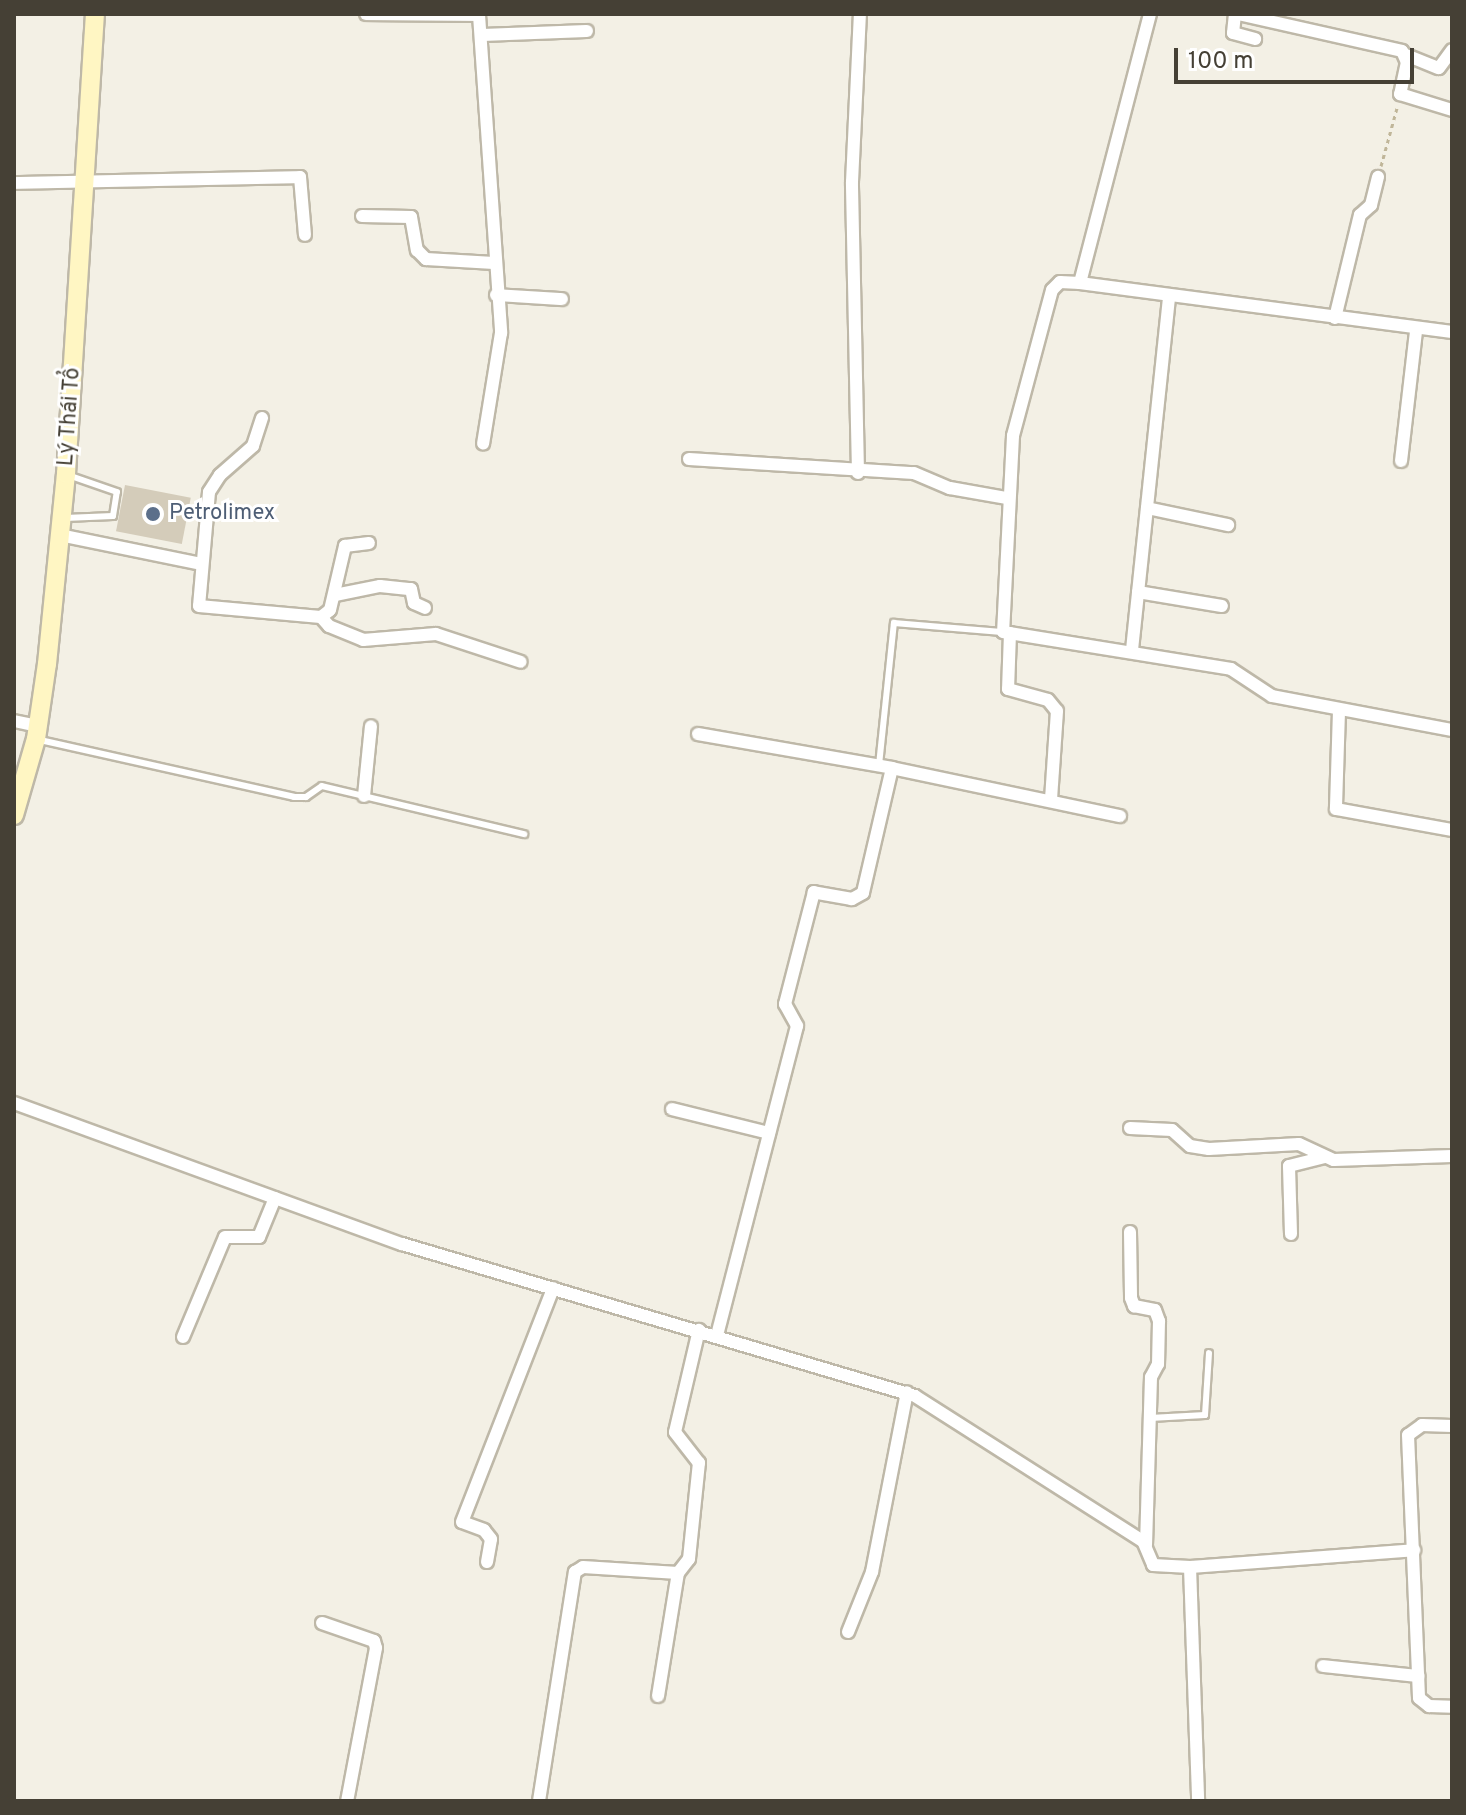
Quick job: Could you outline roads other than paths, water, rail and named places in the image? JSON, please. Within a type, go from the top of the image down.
[{"type":"main road","name":"Lý Thái Tổ","points":[[14,815],[37,733],[66,474],[95,14]]},
{"type":"street","points":[[366,14],[479,15],[501,333],[483,444]]},
{"type":"street","points":[[858,473],[852,182],[860,14]]},
{"type":"street","points":[[1080,283],[1150,14]]},
{"type":"street","points":[[1255,39],[1233,33],[1236,14],[1406,55],[1439,68],[1452,50]]},
{"type":"street","points":[[482,35],[587,31]]},
{"type":"street","points":[[1406,55],[1400,94],[1452,110]]},
{"type":"street","points":[[14,183],[300,177],[305,235]]},
{"type":"street","points":[[1335,318],[1360,215],[1371,205],[1378,177]]},
{"type":"street","points":[[362,216],[411,217],[417,250],[426,259],[494,263]]},
{"type":"street","points":[[1051,798],[1057,711],[1048,700],[1008,689],[1006,632],[1007,498],[1013,436],[1052,290],[1060,282],[1080,283],[1416,331],[1452,332]]},
{"type":"street","points":[[496,295],[562,299]]},
{"type":"street","points":[[1132,650],[1169,298]]},
{"type":"street","points":[[1401,461],[1416,331]]},
{"type":"street","points":[[262,418],[253,446],[209,492],[201,564],[202,608],[321,617],[329,626],[363,640],[436,634],[521,662]]},
{"type":"street","points":[[689,459],[858,473],[914,473],[950,488],[1007,498]]},
{"type":"street","points":[[1147,508],[1228,525]]},
{"type":"street","points":[[60,526],[201,564]]},
{"type":"street","points":[[321,617],[335,595],[345,546],[369,543]]},
{"type":"street","points":[[335,595],[380,586],[411,589],[414,603],[425,608]]},
{"type":"street","points":[[1138,592],[1222,606]]},
{"type":"street","points":[[1006,632],[1132,650],[1231,669],[1272,696],[1452,730]]},
{"type":"street","points":[[1339,711],[1336,809],[1452,830]]},
{"type":"street","points":[[14,721],[37,733]]},
{"type":"street","points":[[364,796],[371,726]]},
{"type":"street","points":[[698,734],[1051,798],[1120,816]]},
{"type":"street","points":[[717,1336],[797,1026],[785,1004],[814,892],[852,899],[863,893],[885,766]]},
{"type":"street","points":[[14,1103],[402,1244],[907,1392],[1146,1545]]},
{"type":"street","points":[[672,1109],[769,1133]]},
{"type":"street","points":[[1130,1128],[1172,1130],[1190,1146],[1209,1149],[1299,1144],[1325,1157]]},
{"type":"street","points":[[1291,1234],[1289,1166],[1325,1157],[1452,1156]]},
{"type":"street","points":[[183,1337],[225,1237],[259,1237],[275,1198]]},
{"type":"street","points":[[1130,1232],[1131,1298],[1134,1306],[1155,1310],[1159,1321],[1150,1418],[1146,1545],[1153,1565],[1190,1567],[1414,1550]]},
{"type":"street","points":[[487,1562],[491,1539],[484,1530],[462,1522],[553,1288]]},
{"type":"street","points":[[658,1696],[678,1573],[689,1559],[699,1463],[675,1432],[699,1330]]},
{"type":"street","points":[[848,1632],[872,1572],[907,1392]]},
{"type":"street","points":[[1452,1426],[1422,1425],[1408,1435],[1418,1676],[1422,1704],[1452,1707]]},
{"type":"street","points":[[539,1801],[575,1572],[583,1567],[678,1573]]},
{"type":"street","points":[[1190,1567],[1198,1801]]},
{"type":"street","points":[[322,1623],[374,1641],[376,1648],[347,1801]]},
{"type":"street","points":[[1323,1666],[1418,1676]]},
{"type":"lane","points":[[60,526],[113,516],[117,492],[66,474]]},
{"type":"lane","points":[[885,766],[894,623],[942,628],[952,624],[1006,632]]},
{"type":"lane","points":[[37,733],[294,797],[306,797],[322,786],[524,834]]},
{"type":"lane","points":[[1150,1418],[1205,1415],[1209,1353]]},
{"type":"place","name":"Petrolimex","points":[[153,514]]}]
